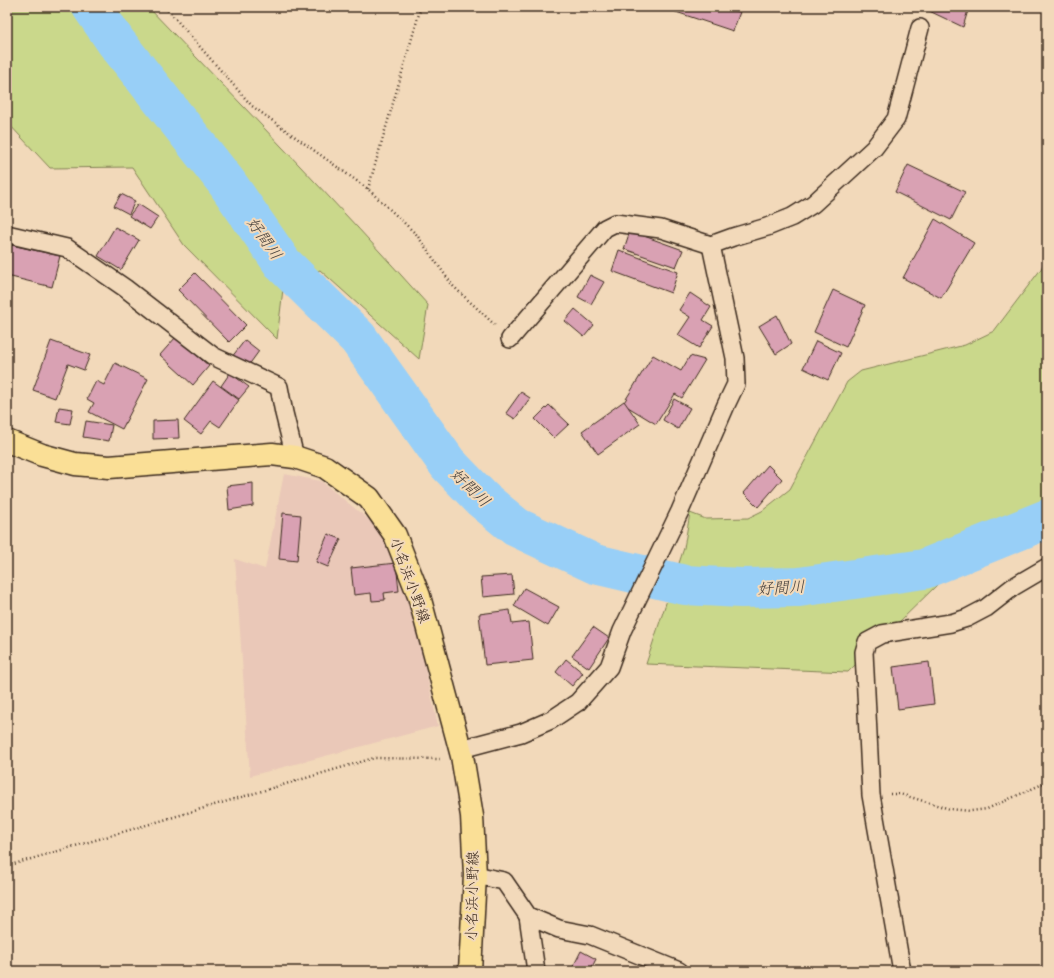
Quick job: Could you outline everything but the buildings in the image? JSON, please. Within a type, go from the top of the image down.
[{"type":"main road","name":"小名浜小野線","points":[[7,441],[75,464],[109,467],[272,454],[295,457],[325,467],[369,498],[395,535],[419,596],[461,752],[472,816],[475,875],[470,971]]},
{"type":"street","points":[[510,339],[605,228],[615,223],[660,229],[711,245],[767,227],[792,217],[813,204],[874,148],[896,118],[920,28]]},
{"type":"street","points":[[7,234],[67,248],[125,288],[214,356],[279,387],[295,457]]},
{"type":"street","points":[[461,752],[521,733],[551,720],[578,702],[609,667],[622,630],[680,511],[736,384],[736,358],[711,245]]},
{"type":"street","points":[[902,971],[871,795],[864,652],[867,642],[882,634],[951,623],[967,618],[986,608],[1013,586],[1047,567]]},
{"type":"street","points":[[475,875],[504,880],[528,916],[536,971]]},
{"type":"street","points":[[528,916],[559,929],[590,935],[679,971]]},
{"type":"path","points":[[165,7],[252,106],[368,189],[416,234],[453,286],[510,339]]},
{"type":"path","points":[[368,189],[421,7]]},
{"type":"path","points":[[7,862],[14,864],[374,758],[438,759],[461,752]]},
{"type":"path","points":[[871,795],[900,794],[950,809],[971,811],[986,809],[1047,782]]},
{"type":"shaded area","points":[[284,474],[321,481],[384,532],[412,608],[438,726],[250,776],[235,559],[265,569]]},
{"type":"green space","points":[[7,7],[148,7],[254,117],[428,305],[419,359],[320,270],[283,289],[277,339],[184,245],[132,167],[50,168],[7,122]]},
{"type":"green space","points":[[1047,256],[1047,502],[1013,513],[848,672],[646,664],[684,548],[690,513],[706,519],[748,518],[762,511],[790,489],[847,382],[861,371],[965,345],[994,331],[1041,269]]},
{"type":"waterway","name":"好間川","points":[[92,7],[116,42],[227,183],[283,264],[358,338],[448,464],[482,499],[516,527],[595,564],[685,585],[741,588],[799,587],[924,569],[1047,519]]}]
